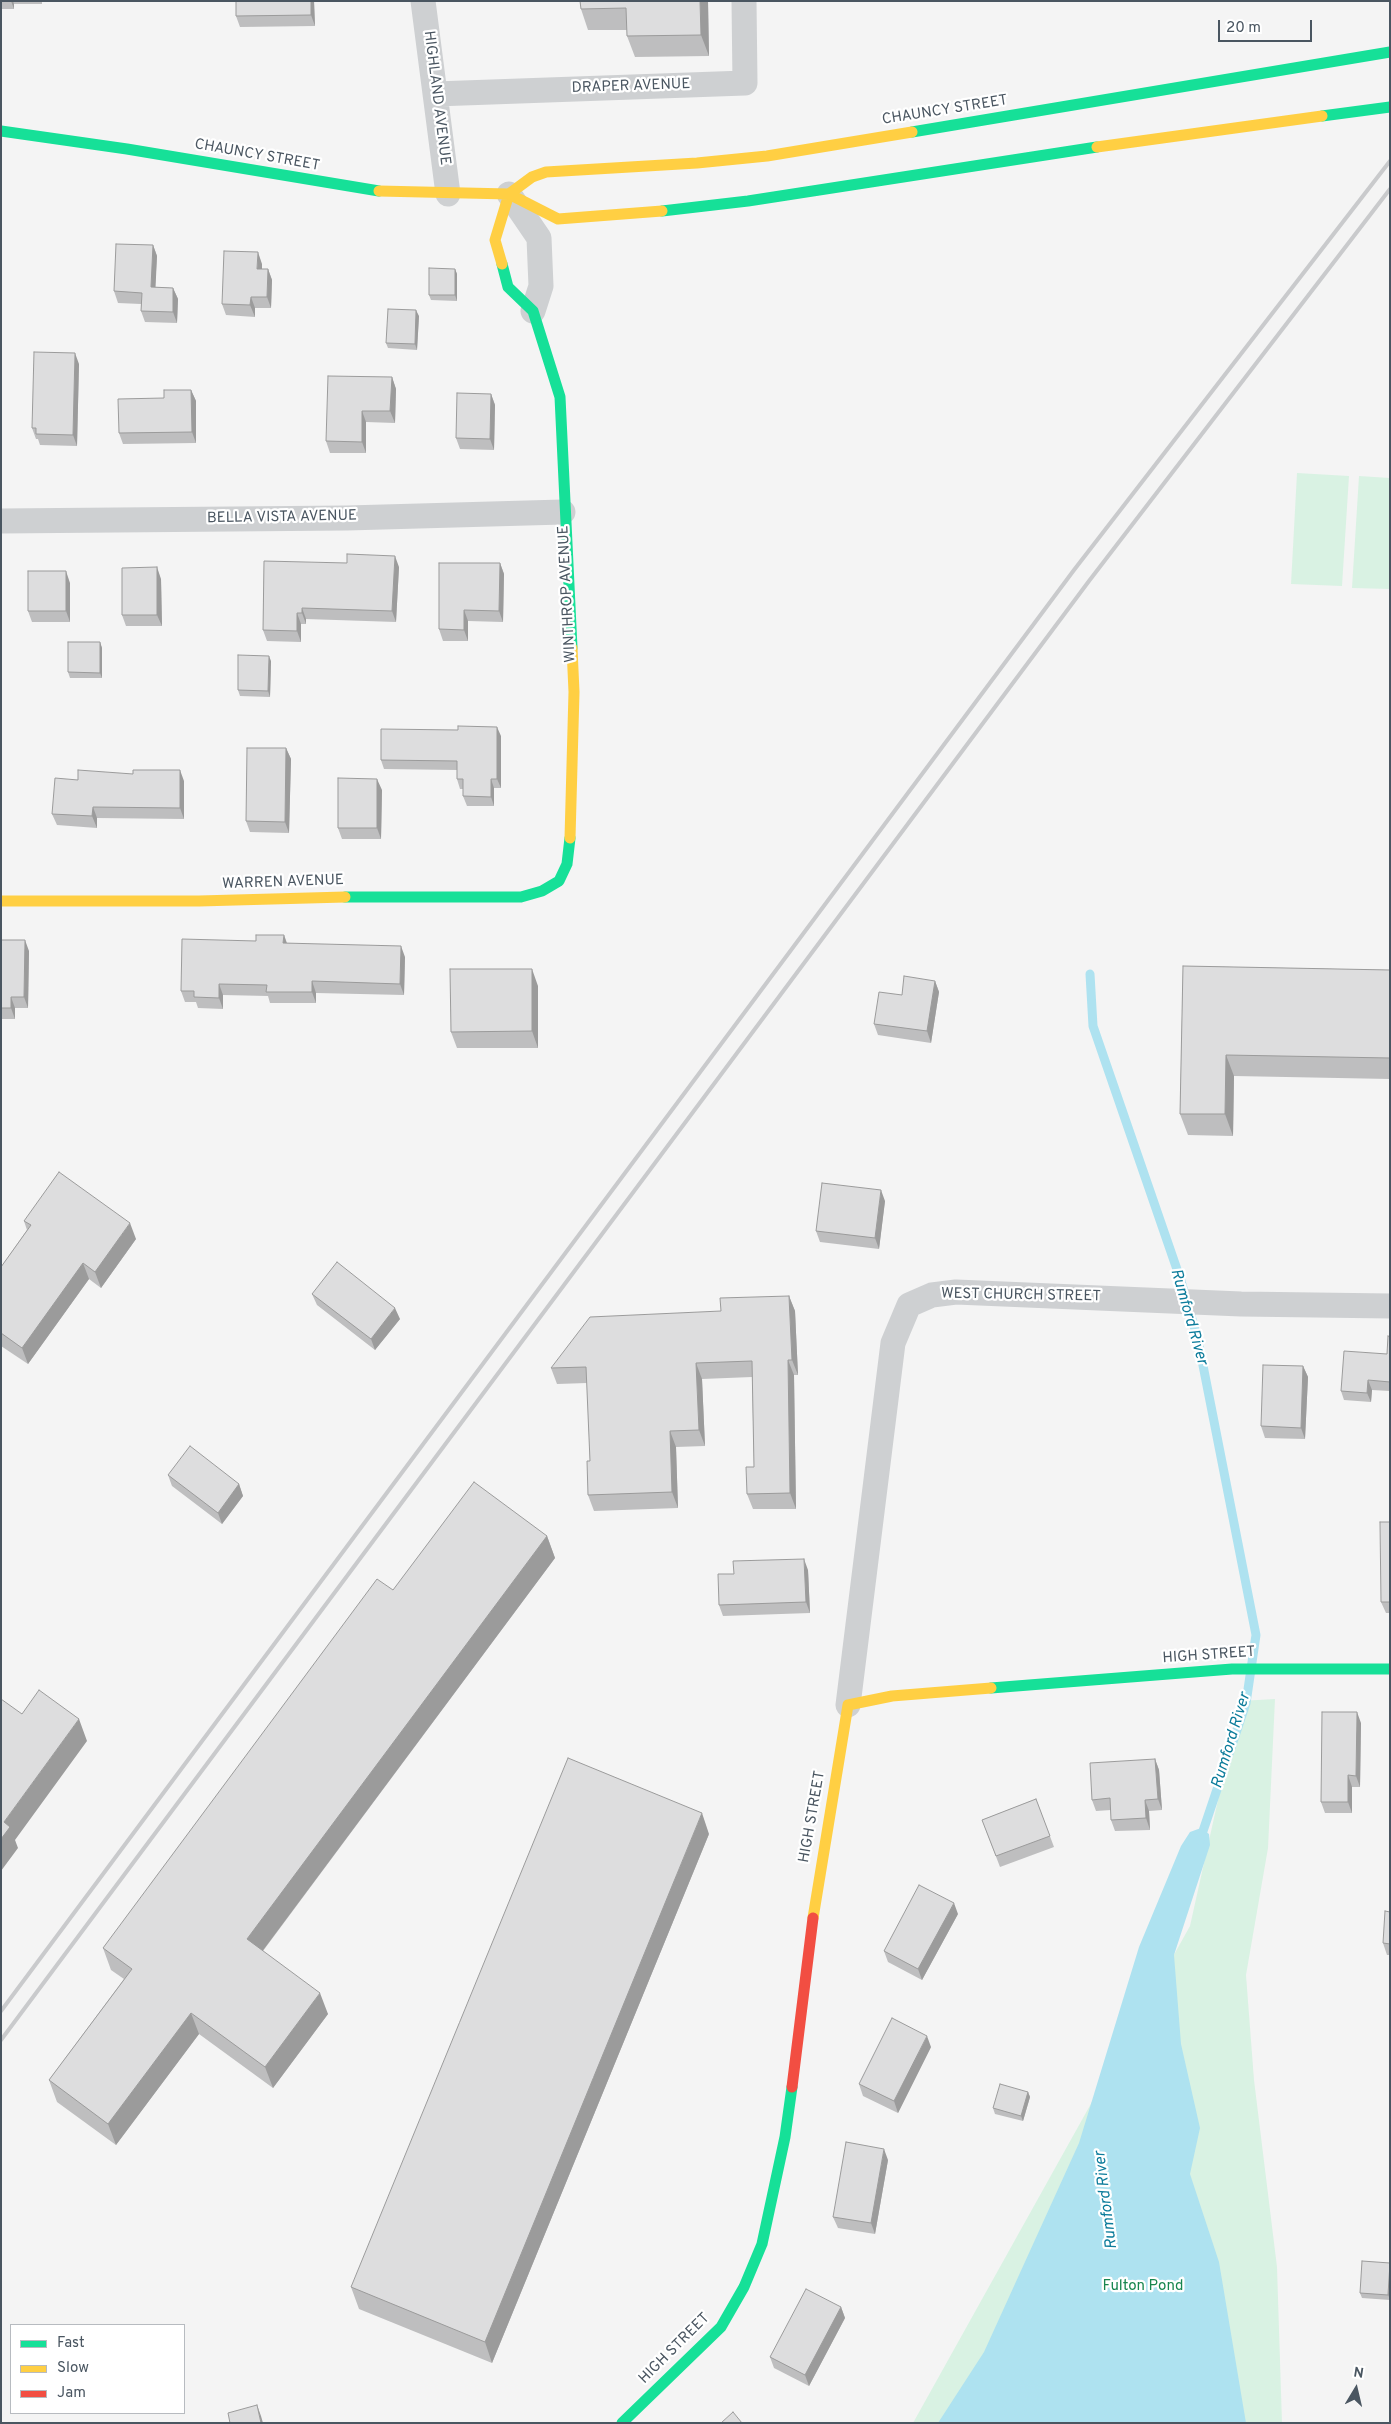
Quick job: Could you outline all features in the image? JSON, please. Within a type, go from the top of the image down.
[{"type":"street","name":"HIGHLAND AVENUE","points":[[423,1],[448,194]]},
{"type":"street","name":"DRAPER AVENUE","points":[[435,94],[745,84],[744,1]]},
{"type":"street","name":"CHAUNCY STREET","points":[[509,194],[532,177],[546,172],[629,168],[766,156],[1390,52]]},
{"type":"street","name":"CHAUNCY STREET","points":[[1,131],[127,149],[367,190],[448,194],[509,194],[558,219],[682,210],[1126,142],[1390,107]]},
{"type":"street","points":[[509,194],[539,238],[541,286],[533,311]]},
{"type":"street","name":"WINTHROP AVENUE","points":[[509,194],[495,240],[508,287],[533,311],[560,397],[574,692],[572,819],[567,864],[560,879]]},
{"type":"street","name":"BELLA VISTA AVENUE","points":[[1,521],[347,518],[564,512]]},
{"type":"street","name":"WARREN AVENUE","points":[[1,901],[199,901],[366,896],[520,898],[542,891],[560,879]]},
{"type":"street","name":"WEST CHURCH STREET","points":[[848,1705],[893,1343],[909,1305],[932,1295],[956,1292],[1222,1301],[1241,1304],[1390,1306]]},
{"type":"street","name":"HIGH STREET","points":[[622,2423],[721,2326],[744,2287],[762,2244],[785,2137],[820,1867],[848,1705],[892,1696],[1232,1668],[1390,1669]]},
{"type":"green space","points":[[1297,473],[1349,476],[1342,586],[1291,584]]},
{"type":"green space","points":[[1359,476],[1390,478],[1390,589],[1352,588]]},
{"type":"green space","name":"Fulton Pond","points":[[1275,1699],[1268,1848],[1246,1975],[1254,2080],[1277,2267],[1282,2423],[913,2423],[1190,1926],[1240,1701]]},
{"type":"water","name":"Fulton Pond","points":[[1201,1828],[1209,1834],[1210,1845],[1174,1955],[1181,2044],[1200,2128],[1190,2174],[1219,2262],[1246,2423],[938,2423],[984,2352],[1079,2143],[1139,1947],[1181,1846],[1190,1832]]},
{"type":"building","points":[[236,1],[311,1],[311,15],[236,16]]},
{"type":"building","points":[[580,1],[700,1],[701,35],[627,36],[626,8],[581,9]]},
{"type":"building","points":[[116,244],[153,245],[151,287],[173,288],[173,312],[141,311],[142,293],[114,291]]},
{"type":"building","points":[[224,251],[258,252],[257,269],[268,269],[267,297],[251,297],[250,305],[222,304]]},
{"type":"building","points":[[429,268],[455,269],[455,295],[429,295]]},
{"type":"building","points":[[388,309],[416,310],[415,344],[386,343]]},
{"type":"building","points":[[34,352],[75,353],[73,435],[36,434],[36,428],[32,428]]},
{"type":"building","points":[[328,376],[392,377],[390,411],[362,411],[362,442],[326,441]]},
{"type":"building","points":[[164,390],[191,390],[192,432],[119,433],[118,399],[164,398]]},
{"type":"building","points":[[457,393],[491,394],[490,439],[456,438]]},
{"type":"building","points":[[347,554],[395,556],[392,611],[302,608],[302,613],[297,613],[297,631],[263,630],[264,561],[347,563]]},
{"type":"building","points":[[439,563],[500,563],[499,611],[464,610],[464,630],[439,629]]},
{"type":"building","points":[[157,567],[157,615],[122,615],[122,568]]},
{"type":"building","points":[[28,571],[66,571],[66,611],[28,611]]},
{"type":"building","points":[[68,642],[100,642],[100,673],[68,672]]},
{"type":"building","points":[[238,655],[269,656],[268,691],[238,690]]},
{"type":"building","points":[[458,726],[497,727],[497,779],[491,779],[491,797],[463,796],[463,779],[457,779],[457,761],[381,760],[381,729],[458,730]]},
{"type":"building","points":[[247,748],[286,748],[285,822],[246,821]]},
{"type":"building","points":[[78,770],[133,774],[133,770],[180,770],[180,808],[93,807],[92,816],[52,814],[55,778],[78,780]]},
{"type":"building","points":[[338,778],[377,779],[377,828],[338,828]]},
{"type":"building","points":[[256,935],[284,935],[283,943],[401,946],[400,984],[312,981],[312,992],[266,992],[267,985],[219,984],[219,998],[194,997],[194,991],[181,991],[182,939],[256,941]]},
{"type":"building","points":[[1,940],[25,940],[24,997],[11,997],[11,1008],[1,1008]]},
{"type":"building","points":[[1183,966],[1390,970],[1390,1058],[1226,1055],[1225,1114],[1180,1114]]},
{"type":"building","points":[[450,969],[532,969],[532,1031],[451,1032]]},
{"type":"building","points":[[904,976],[935,981],[927,1031],[874,1024],[879,992],[902,995]]},
{"type":"building","points":[[59,1172],[130,1223],[95,1272],[83,1263],[22,1348],[1,1333],[1,1267],[31,1225],[24,1221]]},
{"type":"building","points":[[822,1183],[881,1190],[875,1238],[816,1231]]},
{"type":"building","points":[[337,1262],[395,1308],[371,1339],[312,1294]]},
{"type":"building","points":[[789,1296],[792,1360],[788,1360],[790,1493],[747,1494],[746,1467],[754,1467],[752,1361],[696,1363],[699,1430],[670,1431],[672,1492],[588,1495],[587,1461],[590,1461],[586,1367],[551,1368],[590,1317],[721,1311],[720,1298]]},
{"type":"building","points":[[1388,1336],[1390,1337],[1390,1382],[1368,1380],[1367,1393],[1341,1391],[1344,1351],[1387,1354]]},
{"type":"building","points":[[1263,1365],[1303,1366],[1301,1428],[1261,1426]]},
{"type":"building","points":[[190,1446],[239,1484],[218,1513],[168,1475]]},
{"type":"building","points":[[474,1482],[547,1536],[247,1939],[320,1993],[265,2067],[191,2013],[108,2124],[49,2080],[132,1969],[103,1948],[377,1579],[393,1590]]},
{"type":"building","points":[[1380,1522],[1390,1522],[1390,1602],[1381,1602]]},
{"type":"building","points":[[804,1559],[806,1602],[719,1605],[718,1574],[734,1574],[733,1561]]},
{"type":"building","points":[[39,1690],[79,1719],[4,1822],[10,1827],[1,1839],[1,1699],[22,1714]]},
{"type":"building","points":[[1322,1712],[1357,1712],[1356,1776],[1348,1775],[1348,1802],[1321,1802]]},
{"type":"building","points":[[568,1758],[702,1813],[485,2342],[351,2287]]},
{"type":"building","points":[[1155,1759],[1158,1799],[1145,1800],[1146,1818],[1111,1820],[1110,1798],[1092,1800],[1090,1763]]},
{"type":"building","points":[[1036,1799],[1050,1836],[996,1856],[982,1820]]},
{"type":"building","points":[[919,1885],[954,1903],[918,1969],[884,1951]]},
{"type":"building","points":[[1385,1911],[1390,1912],[1390,1944],[1383,1943]]},
{"type":"building","points":[[892,2018],[927,2036],[894,2101],[859,2084]]},
{"type":"building","points":[[1000,2084],[1028,2092],[1021,2116],[993,2108]]},
{"type":"building","points":[[846,2142],[884,2149],[871,2223],[833,2217]]},
{"type":"building","points":[[1362,2261],[1390,2263],[1388,2295],[1360,2293]]},
{"type":"building","points":[[806,2289],[841,2307],[805,2375],[770,2357]]},
{"type":"building","points":[[257,2405],[261,2423],[230,2423],[228,2413]]},
{"type":"building","points":[[733,2412],[742,2423],[721,2423]]},
{"type":"waterway","name":"Rumford River","points":[[1090,974],[1093,1026],[1181,1281],[1198,1340],[1256,1635],[1246,1703],[1200,1840]]},
{"type":"railway","points":[[1,2011],[1074,570],[1390,161]]},
{"type":"railway","points":[[1,2040],[1089,581],[1390,189]]},
{"type":"traffic: fast","points":[[912,132],[1390,52]]},
{"type":"traffic: fast","points":[[1322,116],[1390,107]]},
{"type":"traffic: fast","points":[[1,131],[127,149],[379,191]]},
{"type":"traffic: fast","points":[[662,211],[748,201],[1097,147]]},
{"type":"traffic: fast","points":[[502,264],[508,287],[533,311],[560,397],[572,648]]},
{"type":"traffic: fast","points":[[345,897],[521,897],[542,891],[559,881],[567,864],[570,838]]},
{"type":"traffic: fast","points":[[991,1688],[1232,1669],[1390,1669]]},
{"type":"traffic: fast","points":[[622,2423],[721,2327],[744,2287],[762,2244],[785,2137],[792,2087]]},
{"type":"traffic: slow","points":[[1097,147],[1322,116]]},
{"type":"traffic: slow","points":[[509,194],[532,177],[546,172],[697,163],[767,156],[912,132]]},
{"type":"traffic: slow","points":[[379,191],[509,194],[558,219],[662,211]]},
{"type":"traffic: slow","points":[[502,264],[495,240],[509,194]]},
{"type":"traffic: slow","points":[[570,838],[574,692],[572,648]]},
{"type":"traffic: slow","points":[[1,901],[199,901],[345,897]]},
{"type":"traffic: slow","points":[[813,1918],[848,1705],[892,1696],[991,1688]]},
{"type":"traffic: jam","points":[[792,2087],[813,1918]]}]
